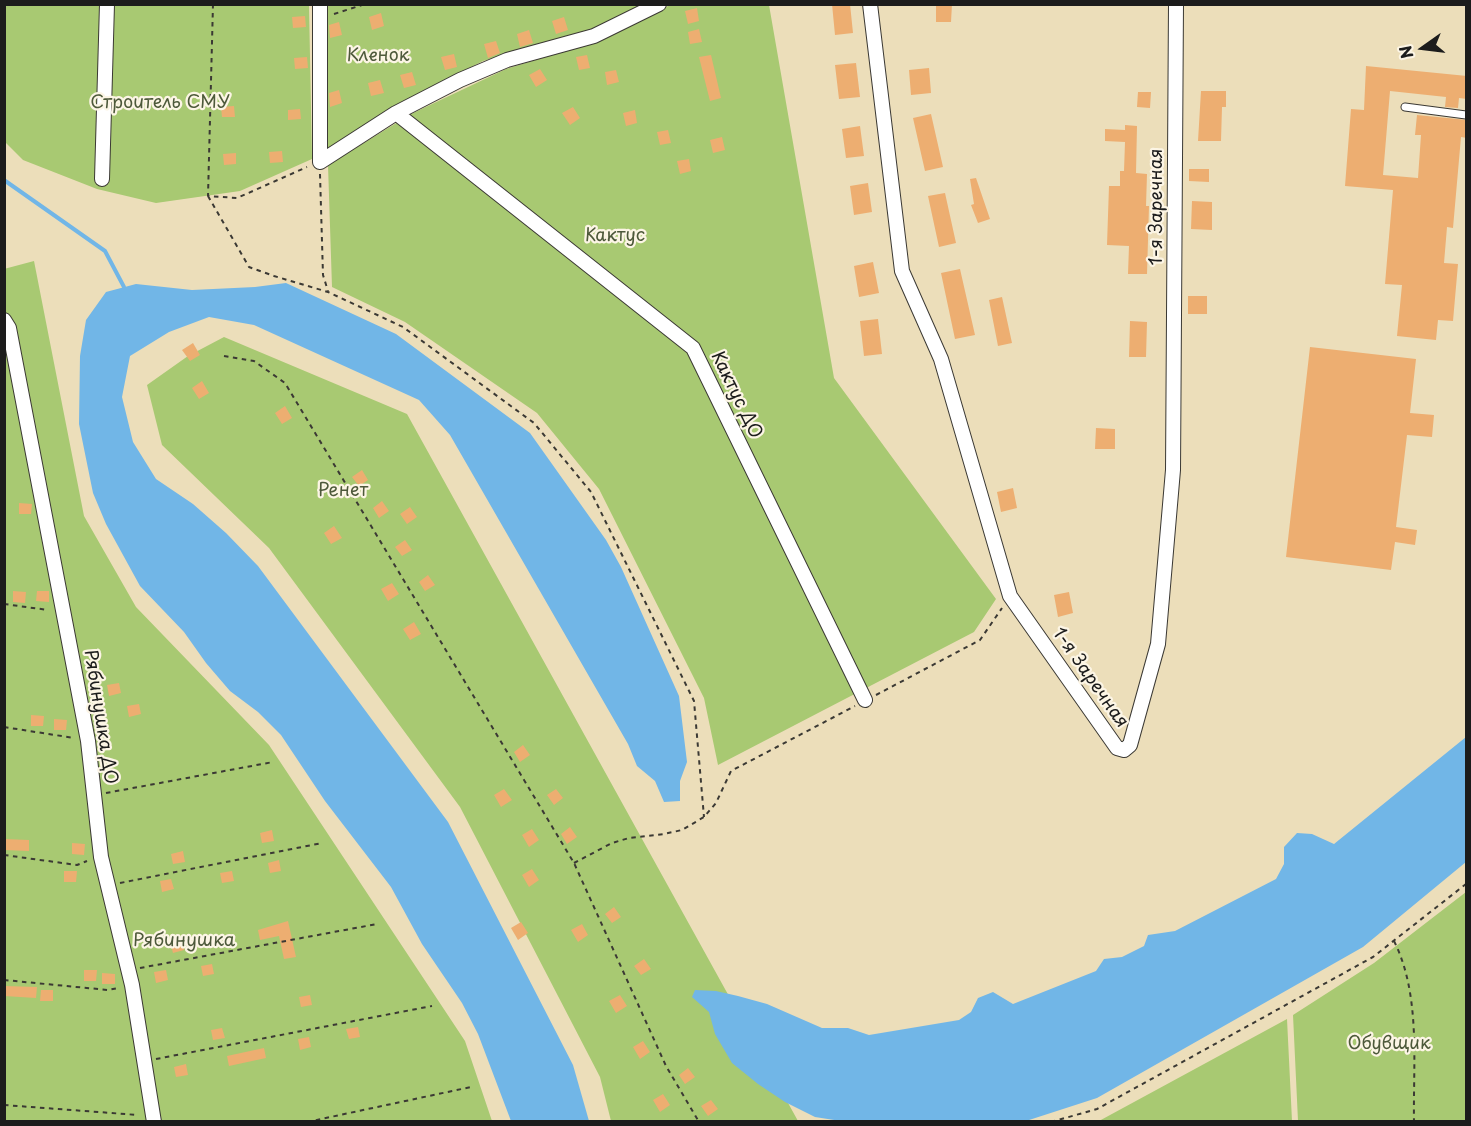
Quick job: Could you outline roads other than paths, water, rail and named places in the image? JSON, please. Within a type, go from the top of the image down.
[{"type":"street","points":[[102,179],[107,4]]},
{"type":"street","points":[[320,11],[320,162],[396,113],[460,80],[507,60],[594,36],[658,4]]},
{"type":"street","name":"1-я Заречная","points":[[870,4],[902,271],[941,359],[1010,596],[1117,748],[1121,750],[1128,748],[1158,644],[1173,470],[1176,4]]},
{"type":"street","name":"Кактус ДО","points":[[396,113],[693,348],[865,700]]},
{"type":"street","name":"Рябинушка ДО","points":[[4,320],[9,328],[88,741],[101,857],[129,970],[154,1119]]},
{"type":"lane","points":[[1406,108],[1467,115]]},
{"type":"water","points":[[286,283],[396,334],[530,433],[606,540],[621,567],[679,696],[687,762],[680,781],[680,801],[664,802],[655,781],[637,766],[628,744],[450,435],[419,400],[254,325],[209,317],[169,332],[130,356],[122,397],[133,442],[156,479],[193,504],[258,566],[448,822],[573,1065],[589,1121],[511,1121],[478,1034],[462,1003],[422,944],[391,887],[325,801],[281,735],[258,712],[230,691],[184,632],[140,586],[106,524],[93,493],[79,424],[80,356],[86,320],[106,292],[136,284],[192,290]]},
{"type":"water","points":[[1466,737],[1466,862],[1363,947],[1097,1098],[1026,1121],[847,1122],[815,1117],[785,1102],[732,1063],[715,1034],[709,1012],[692,997],[695,990],[716,991],[767,1004],[822,1028],[848,1028],[869,1035],[959,1020],[971,1012],[978,998],[993,992],[1013,1004],[1096,971],[1104,959],[1122,957],[1144,946],[1148,935],[1175,931],[1276,879],[1284,864],[1284,847],[1297,833],[1312,834],[1334,844]]},
{"type":"waterway","points":[[4,180],[105,251],[124,287]]},
{"type":"park label","name":"Кленок","points":[[378,56]]},
{"type":"park label","name":"Строитель СМУ","points":[[160,103]]},
{"type":"park label","name":"Кактус","points":[[615,236]]},
{"type":"park label","name":"Ренет","points":[[343,491]]},
{"type":"park label","name":"Рябинушка","points":[[184,941]]},
{"type":"park label","name":"Обувщик","points":[[1389,1044]]}]
